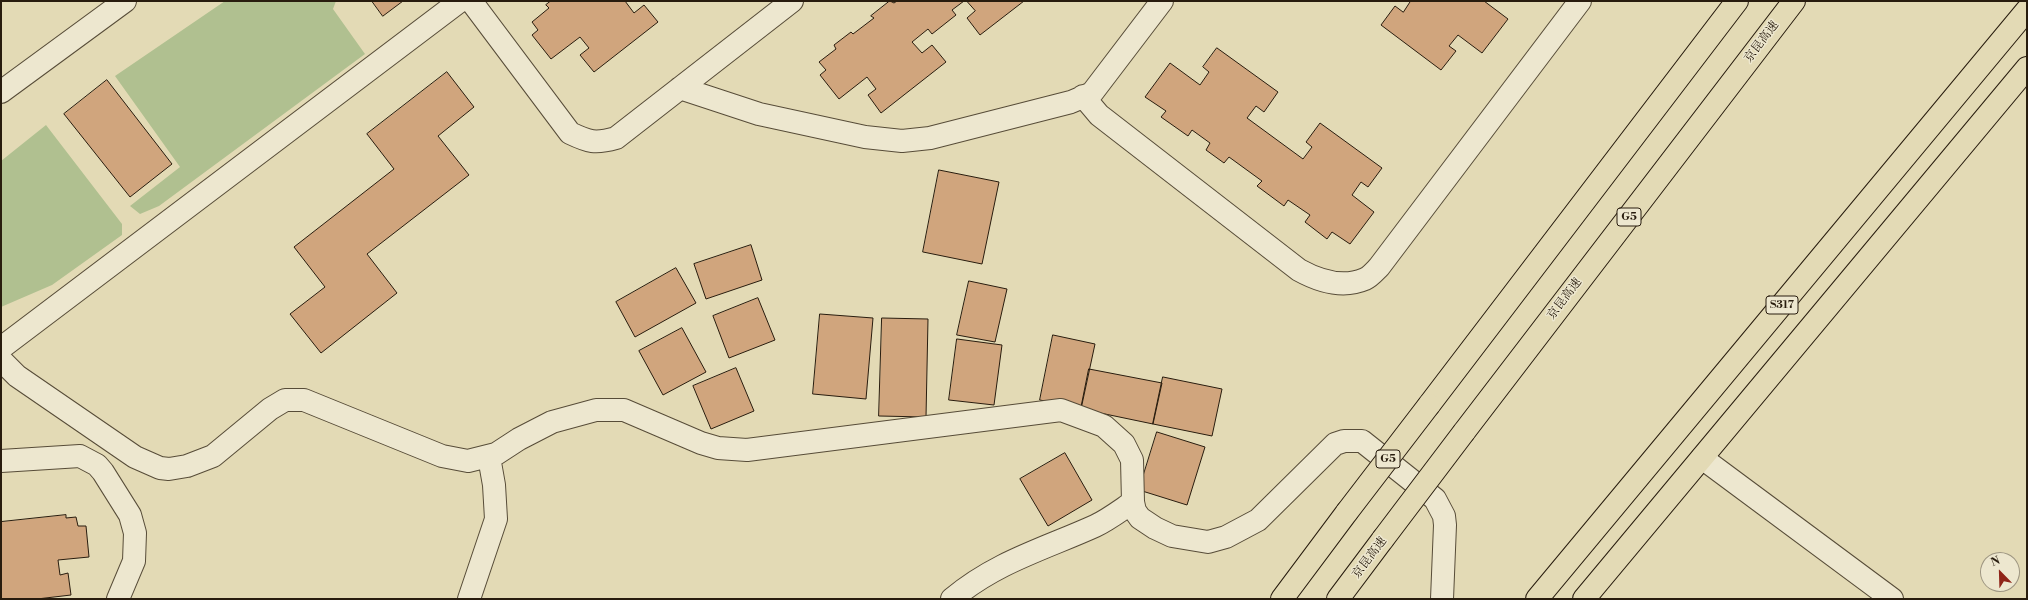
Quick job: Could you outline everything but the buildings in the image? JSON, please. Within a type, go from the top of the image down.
[{"type":"main road","name":"G5","points":[[1282,599],[1737,1]]},
{"type":"main road","name":"京昆高速","points":[[1338,599],[1794,1]]},
{"type":"main road","name":"S317","points":[[1537,599],[2027,10]]},
{"type":"main road","points":[[1584,599],[2027,68]]},
{"type":"street","points":[[1,92],[125,1]]},
{"type":"street","points":[[1,348],[460,1]]},
{"type":"street","points":[[471,1],[570,133],[586,141],[600,142],[616,138],[792,1]]},
{"type":"street","points":[[680,88],[759,114],[865,137],[902,141],[937,136],[1071,102],[1092,93],[1162,1]]},
{"type":"street","points":[[1083,96],[1100,114],[1299,270],[1313,278],[1330,283],[1348,283],[1366,279],[1379,267],[1580,1]]},
{"type":"street","points":[[1,360],[18,376],[135,457],[160,468],[169,469],[187,466],[213,456],[270,409],[285,400],[304,400],[442,456],[468,462],[489,456],[552,422],[596,410],[624,410],[701,443],[718,448],[747,450],[1061,410],[1104,426],[1124,444],[1132,460],[1133,502],[1135,511],[1140,518],[1155,528],[1172,536],[1208,542],[1218,541],[1258,520],[1335,444],[1344,441],[1362,441],[1435,499],[1441,507],[1445,525],[1442,599]]},
{"type":"street","points":[[1,461],[80,456],[97,465],[104,472],[130,515],[135,533],[134,561],[118,599]]},
{"type":"street","points":[[468,599],[496,519],[494,485],[489,456]]},
{"type":"street","points":[[1702,458],[1892,599]]},
{"type":"street","points":[[952,599],[969,584],[1017,557],[1097,526],[1133,502]]},
{"type":"green space","points":[[225,1],[336,1],[333,9],[365,54],[159,206],[140,214],[130,206],[180,167],[115,76]]},
{"type":"green space","points":[[46,125],[122,224],[122,235],[52,285],[1,307],[1,161]]}]
